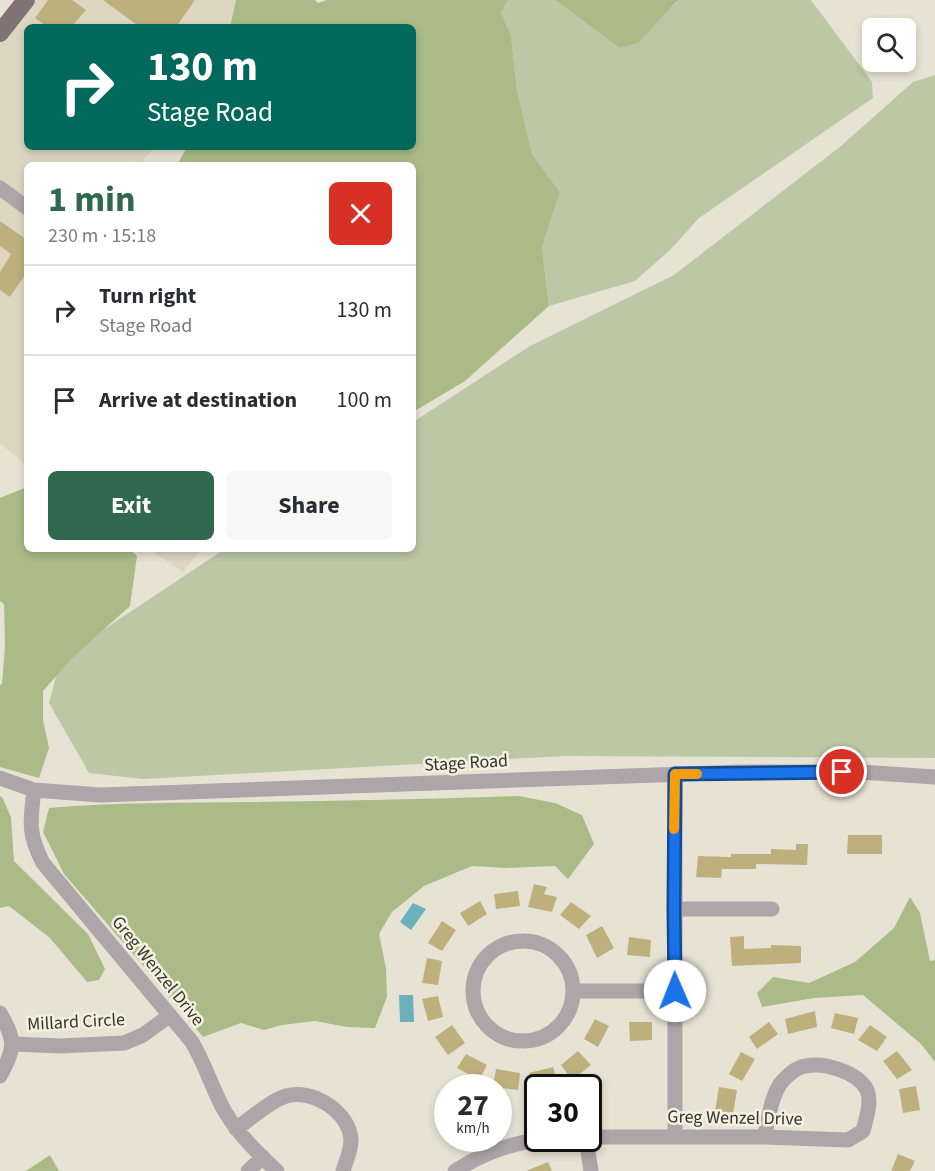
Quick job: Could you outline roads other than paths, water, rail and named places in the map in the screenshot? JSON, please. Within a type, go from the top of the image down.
[{"type":"main road","points":[[0,33],[26,0]]},
{"type":"street","points":[[0,188],[24,206]]},
{"type":"street","name":"Stage Road","points":[[0,778],[34,790],[100,795],[146,795],[675,774],[860,772],[935,777]]},
{"type":"street","points":[[675,774],[675,1136]]},
{"type":"street","name":"Greg Wenzel Drive","points":[[34,790],[31,833],[43,863],[192,1042],[236,1129],[277,1171]]},
{"type":"street","points":[[674,909],[772,909]]},
{"type":"street","points":[[521,942],[533,943],[554,952],[563,960],[573,981],[574,991],[568,1008],[554,1029],[536,1039],[525,1040],[505,1037],[485,1025],[476,1011],[474,1000],[477,970],[485,958],[498,948],[521,942]]},
{"type":"street","points":[[574,991],[675,991]]},
{"type":"street","name":"Millard Circle","points":[[0,1013],[9,1028],[14,1044],[0,1076]]},
{"type":"street","name":"Millard Circle","points":[[14,1044],[60,1046],[124,1043],[143,1035],[169,1016]]},
{"type":"street","name":"Greg Wenzel Drive","points":[[602,1138],[675,1136],[848,1140],[863,1131],[867,1115],[867,1090],[855,1077],[829,1067],[804,1066],[786,1077],[774,1094],[764,1137]]},
{"type":"street","points":[[236,1129],[286,1096],[302,1094],[324,1102],[337,1111],[347,1124],[351,1138],[343,1171]]},
{"type":"street","points":[[455,1171],[495,1151],[524,1142]]},
{"type":"street","points":[[589,1152],[591,1171]]},
{"type":"street","points":[[248,1171],[263,1156]]},
{"type":"water","points":[[413,903],[426,909],[411,930],[400,922]]},
{"type":"water","points":[[399,995],[413,995],[414,1022],[400,1022]]}]
